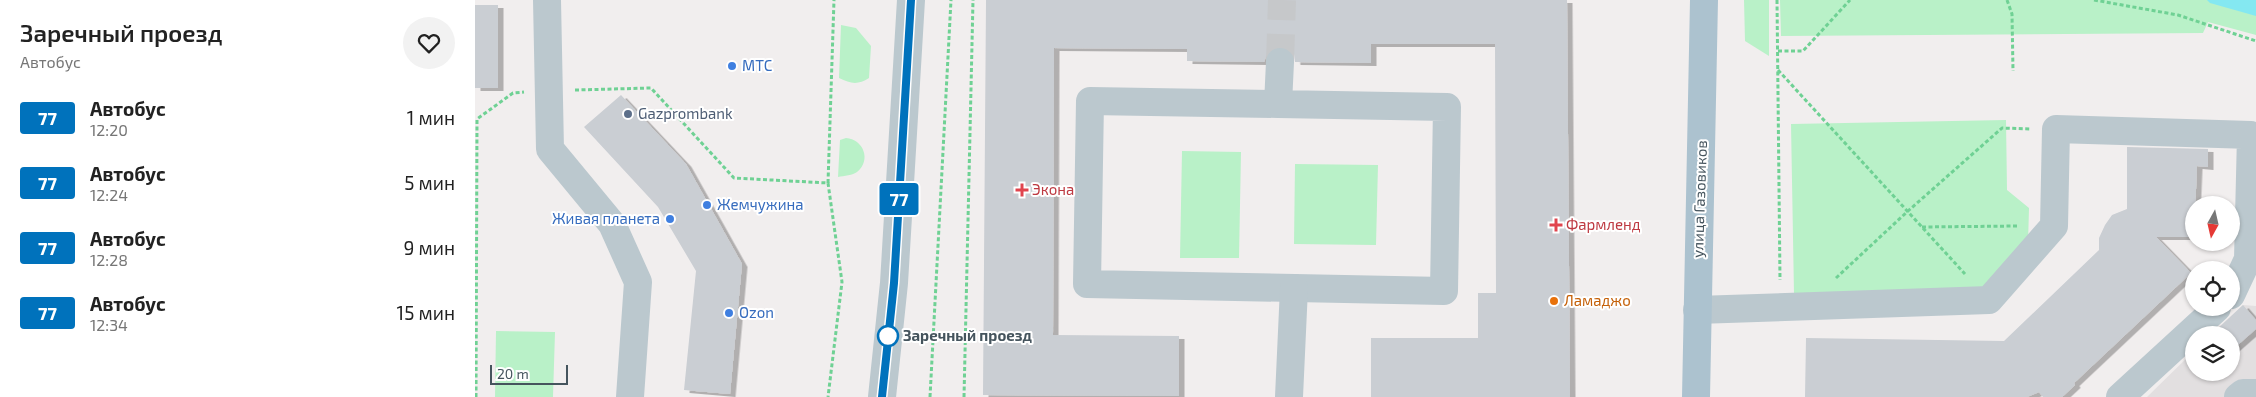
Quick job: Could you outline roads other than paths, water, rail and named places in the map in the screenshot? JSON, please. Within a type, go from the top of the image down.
[{"type":"main road","name":"улица Газовиков","points":[[1696,397],[1704,0]]},
{"type":"street","points":[[547,0],[550,148],[612,224],[638,282],[630,397]]},
{"type":"street","points":[[882,397],[894,283],[911,0]]},
{"type":"street","points":[[1278,104],[1280,62]]},
{"type":"street","points":[[1090,101],[1278,104],[1447,107],[1444,291],[1087,284],[1090,101]]},
{"type":"street","points":[[1697,310],[1989,300],[2054,226],[2056,129],[2251,135],[2248,259],[2240,275]]},
{"type":"street","points":[[1289,397],[1293,288]]},
{"type":"street","points":[[2120,397],[2208,316]]},
{"type":"street","points":[[2237,397],[2243,392],[2256,393]]},
{"type":"water","points":[[2207,0],[2256,0],[2256,16],[2210,3]]},
{"type":"tunnel","points":[[1280,62],[1282,0]]},
{"type":"place","name":"МТС","points":[[732,66]]},
{"type":"place","name":"Gazprombank","points":[[628,114]]},
{"type":"place","name":"Экона","points":[[1022,190]]},
{"type":"place","name":"Жемчужина","points":[[707,205]]},
{"type":"place","name":"Живая планета","points":[[670,219]]},
{"type":"place","name":"Фармленд","points":[[1556,225]]},
{"type":"place","name":"Ламаджо","points":[[1554,301]]},
{"type":"place","name":"Ozon","points":[[729,313]]},
{"type":"place","name":"Заречный проезд","points":[[888,336]]}]
